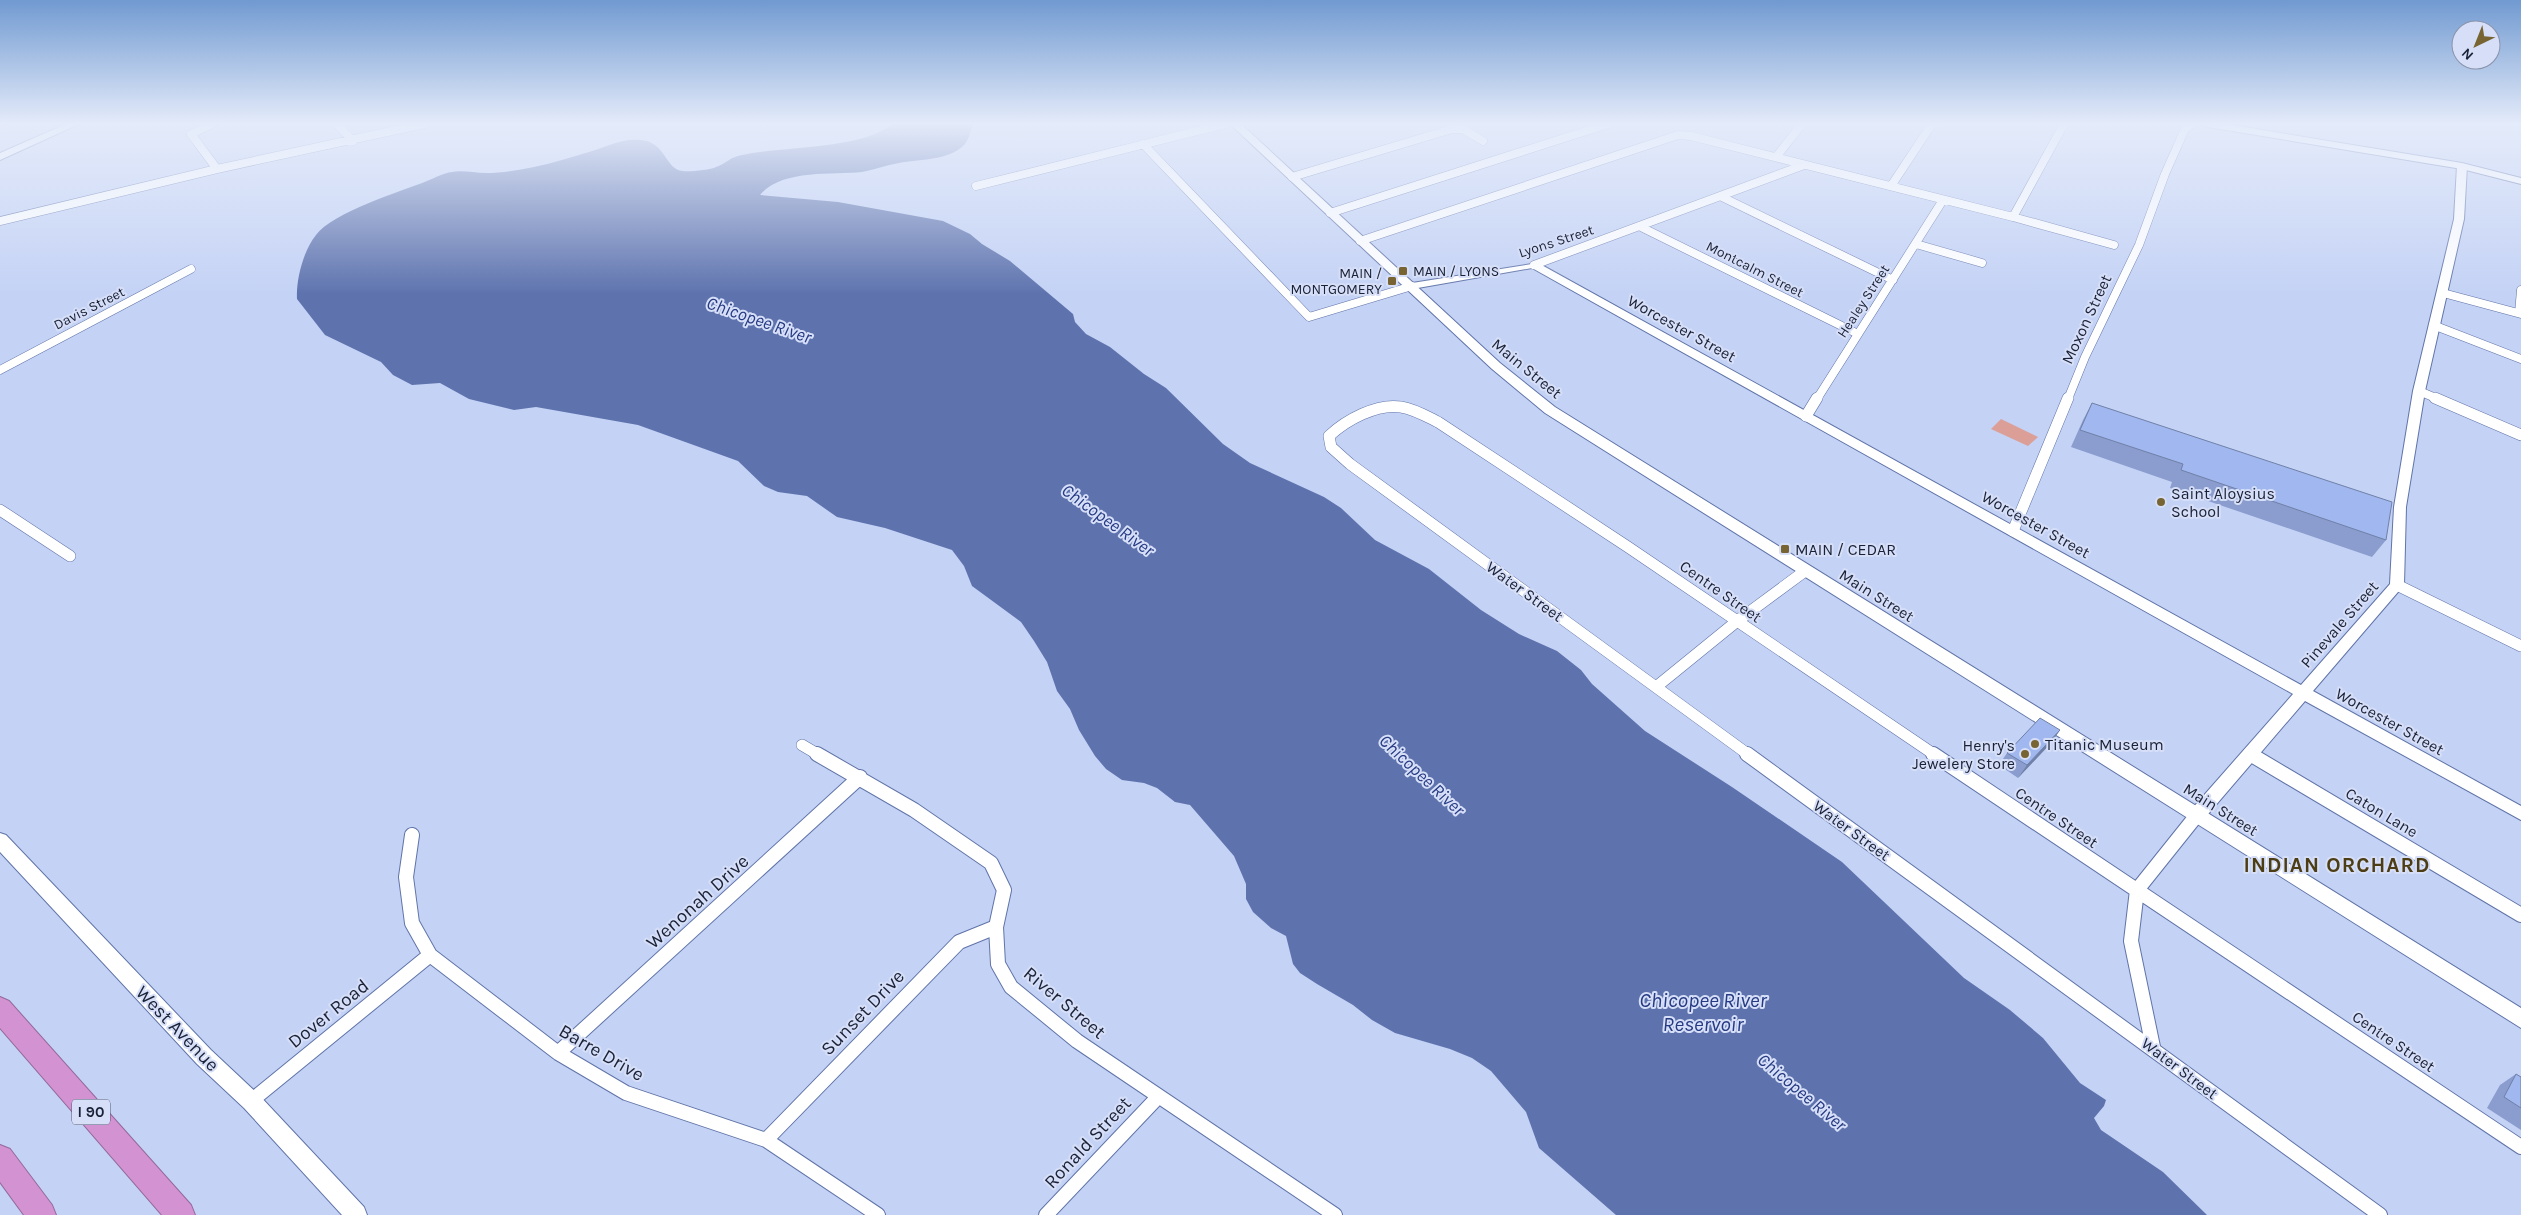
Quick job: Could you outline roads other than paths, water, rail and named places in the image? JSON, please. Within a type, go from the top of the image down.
[{"type":"highway","name":"I 90","points":[[0,1009],[181,1215]]},
{"type":"highway","points":[[0,1159],[42,1215]]},
{"type":"main road","name":"Main Street","points":[[1296,181],[1360,241],[1412,286],[1520,389],[1587,434],[2521,1019]]},
{"type":"main road","name":"West Avenue","points":[[0,840],[30,874],[204,1057],[250,1101],[356,1215]]},
{"type":"street","points":[[0,221],[168,181]]},
{"type":"street","points":[[976,186],[997,181]]},
{"type":"street","name":"Lyons Street","points":[[1178,181],[1309,317],[1412,286],[1534,265],[1722,198],[1765,181]]},
{"type":"street","points":[[1330,213],[1431,181]]},
{"type":"street","points":[[1360,241],[1543,181]]},
{"type":"street","points":[[1869,181],[2114,245]]},
{"type":"street","points":[[1891,186],[1895,181]]},
{"type":"street","points":[[2013,217],[2033,181]]},
{"type":"street","name":"Moxon Street","points":[[2013,531],[2085,357],[2139,245],[2164,181]]},
{"type":"street","name":"Pinevale Street","points":[[2137,890],[2197,815],[2396,585],[2400,507],[2419,391],[2459,218],[2461,181]]},
{"type":"street","points":[[1722,198],[1893,280]]},
{"type":"street","name":"Healey Street","points":[[1806,416],[1943,200]]},
{"type":"street","name":"Montcalm Street","points":[[1641,227],[1858,334]]},
{"type":"street","points":[[1916,244],[1982,262]]},
{"type":"street","name":"Worcester Street","points":[[1534,265],[2521,814]]},
{"type":"street","name":"Davis Street","points":[[0,370],[191,270]]},
{"type":"street","points":[[2443,293],[2520,314],[2521,290]]},
{"type":"street","points":[[2433,325],[2521,359]]},
{"type":"street","points":[[2419,391],[2521,435]]},
{"type":"street","name":"Centre Street","points":[[1328,441],[1329,436],[1333,432],[1351,421],[1381,407],[1396,406],[1420,413],[1470,442],[1535,488],[1628,547],[1736,622],[2521,1147]]},
{"type":"street","name":"Water Street","points":[[1328,441],[1331,447],[1350,464],[2380,1215]]},
{"type":"street","points":[[0,510],[70,556]]},
{"type":"street","points":[[1656,687],[1736,622],[1805,571]]},
{"type":"street","points":[[2396,585],[2521,646]]},
{"type":"street","name":"River Street","points":[[802,745],[860,777],[955,837],[991,863],[1004,890],[996,927],[998,964],[1011,987],[1077,1041],[1318,1210],[1335,1215]]},
{"type":"street","name":"Caton Lane","points":[[2250,754],[2521,915]]},
{"type":"street","name":"Wenonah Drive","points":[[558,1053],[860,777]]},
{"type":"street","name":"Barre Drive","points":[[412,835],[406,877],[412,923],[430,955],[558,1053],[626,1092],[766,1140],[878,1215]]},
{"type":"street","points":[[2137,890],[2130,941],[2152,1047]]},
{"type":"street","name":"Sunset Drive","points":[[766,1140],[959,942],[996,927]]},
{"type":"street","name":"Dover Road","points":[[250,1101],[430,955]]},
{"type":"street","name":"Ronald Street","points":[[1046,1215],[1158,1097]]},
{"type":"water","name":"Chicopee River Reservoir","points":[[427,181],[782,181],[769,187],[760,195],[838,202],[943,221],[970,234],[982,244],[1010,261],[1073,314],[1075,322],[1086,334],[1110,347],[1144,374],[1166,388],[1223,444],[1250,463],[1324,497],[1341,508],[1375,540],[1429,569],[1481,610],[1519,634],[1557,651],[1581,670],[1592,684],[1645,731],[1732,787],[1842,862],[1964,978],[2010,1010],[2043,1038],[2080,1083],[2106,1100],[2104,1106],[2094,1118],[2101,1130],[2163,1172],[2207,1215],[1616,1215],[1539,1148],[1526,1112],[1491,1071],[1472,1058],[1450,1049],[1395,1033],[1300,973],[1293,964],[1286,936],[1271,928],[1253,912],[1246,899],[1246,884],[1234,856],[1190,805],[1175,802],[1157,788],[1144,783],[1122,780],[1106,769],[1095,756],[1079,730],[1070,709],[1057,691],[1047,662],[1021,622],[972,586],[964,566],[952,550],[885,528],[837,517],[807,496],[778,492],[764,486],[738,461],[638,425],[536,407],[514,410],[469,399],[440,383],[412,385],[393,375],[381,362],[325,335],[297,299],[299,275],[311,242],[316,235],[337,218],[368,203]]},
{"type":"place","name":"MAIN / LYONS","points":[[1403,271]]},
{"type":"place","name":"MAIN / MONTGOMERY","points":[[1392,281]]},
{"type":"place","name":"Saint Aloysius School","points":[[2161,502]]},
{"type":"place","name":"MAIN / CEDAR","points":[[1785,549]]},
{"type":"place","name":"Titanic Museum","points":[[2035,744]]},
{"type":"place","name":"Henry's Jewelery Store","points":[[2025,754]]},
{"type":"district","name":"INDIAN ORCHARD","points":[[2337,865]]},
{"type":"water label","name":"Chicopee River","points":[[759,320]]},
{"type":"water label","name":"Chicopee River","points":[[1108,520]]},
{"type":"water label","name":"Chicopee River","points":[[1422,775]]},
{"type":"water label","name":"Chicopee River","points":[[1802,1092]]}]
